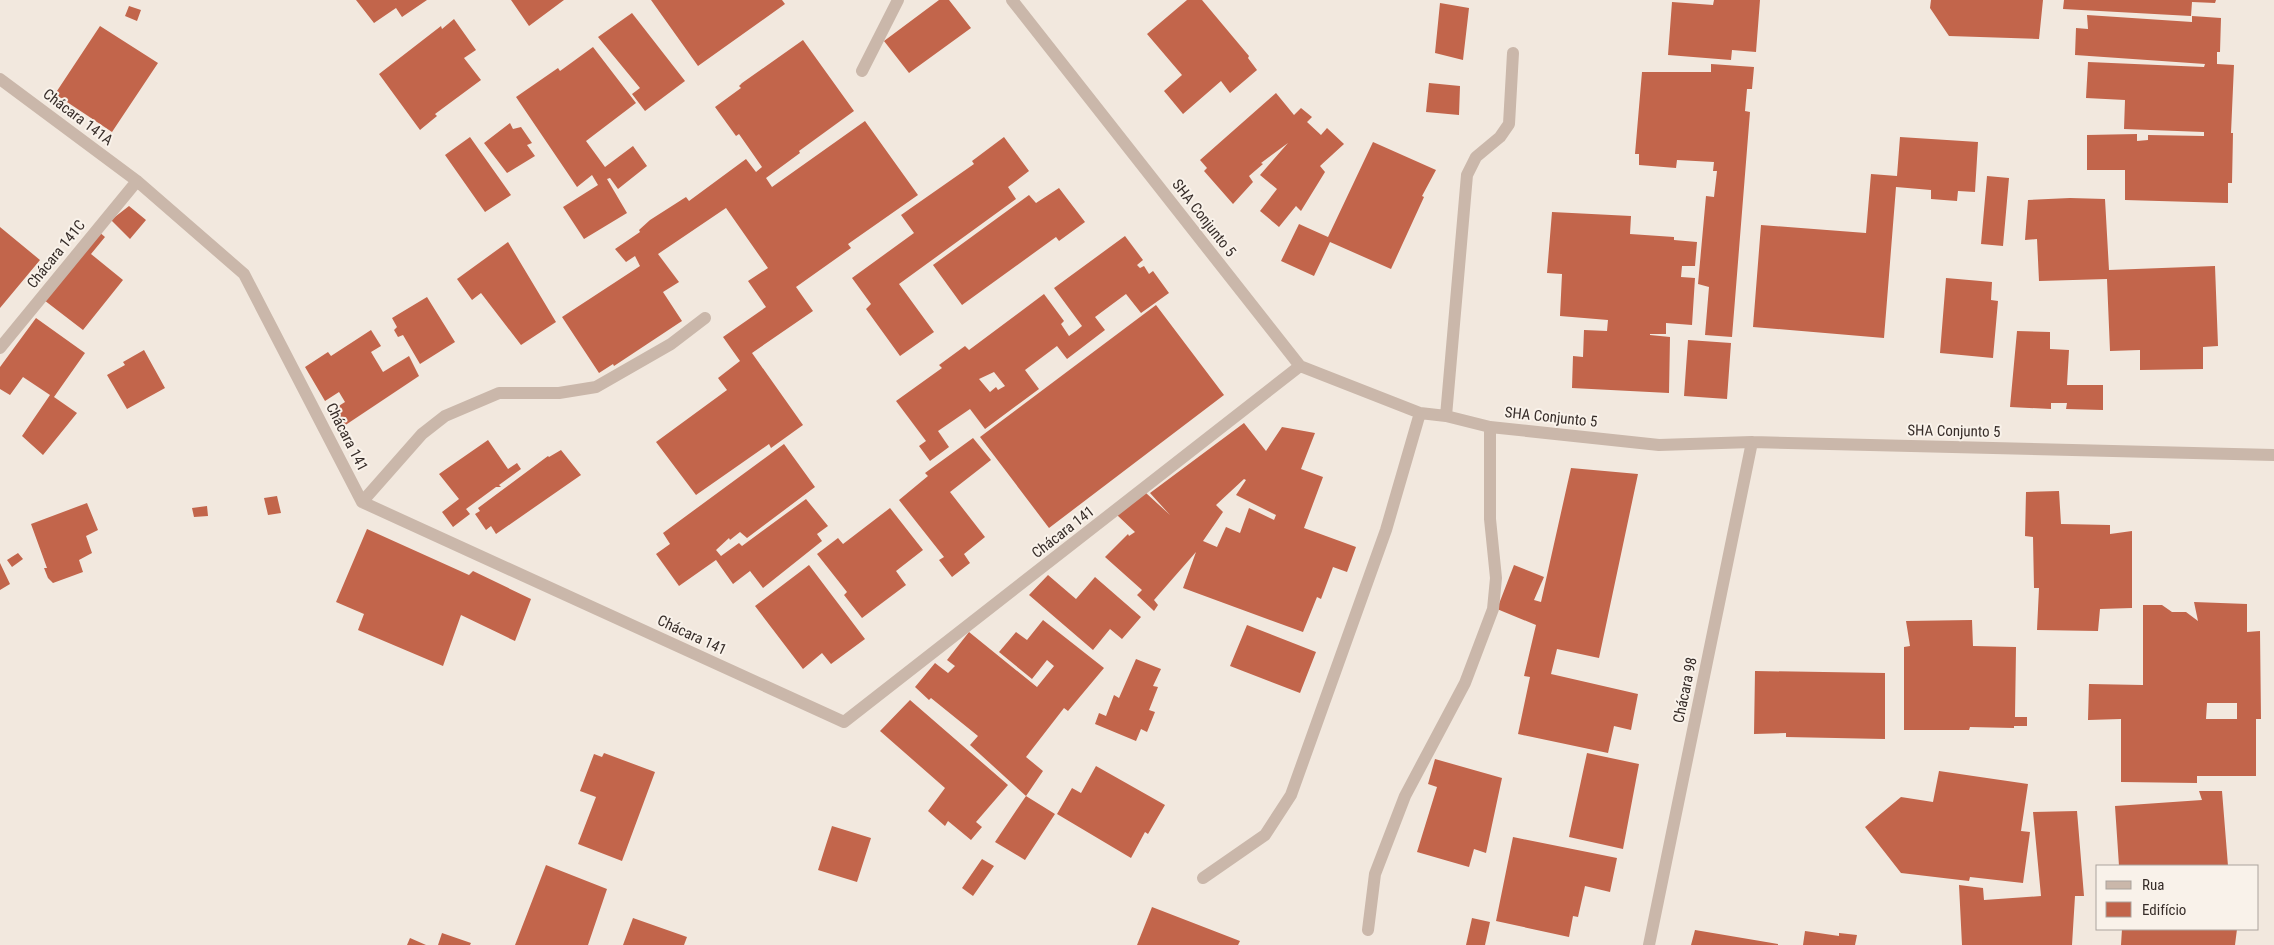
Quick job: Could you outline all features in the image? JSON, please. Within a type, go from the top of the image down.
[{"type":"street","points":[[862,71],[898,0]]},
{"type":"street","name":"SHA Conjunto 5","points":[[1012,0],[1300,366],[1420,413],[1446,416],[1490,427],[1659,445],[1752,442],[2274,455]]},
{"type":"street","points":[[1446,416],[1467,175],[1476,157],[1500,137],[1509,124],[1513,53]]},
{"type":"street","name":"Chácara 141A","points":[[0,79],[137,181]]},
{"type":"street","name":"Chácara 141","points":[[137,181],[244,274],[362,502],[844,722],[1300,366]]},
{"type":"street","name":"Chácara 141C","points":[[0,348],[137,181]]},
{"type":"street","points":[[362,502],[422,434],[445,416],[499,393],[559,393],[596,387],[671,344],[705,318]]},
{"type":"street","points":[[1204,878],[1265,836],[1291,795],[1386,530],[1420,413]]},
{"type":"street","points":[[1368,930],[1375,874],[1402,805],[1465,683],[1493,609],[1496,578],[1490,519],[1490,427]]},
{"type":"street","name":"Chácara 98","points":[[1649,945],[1752,442]]},
{"type":"building","points":[[356,0],[427,0],[402,17],[396,8],[374,23]]},
{"type":"building","points":[[511,0],[564,0],[529,26]]},
{"type":"building","points":[[651,0],[782,0],[785,4],[698,66]]},
{"type":"building","points":[[939,0],[949,0],[971,28],[909,73],[884,41]]},
{"type":"building","points":[[1187,0],[1202,0],[1249,56],[1248,58],[1257,70],[1230,93],[1221,81],[1183,114],[1164,91],[1182,75],[1147,34]]},
{"type":"building","points":[[1714,0],[1760,0],[1756,52],[1732,50],[1731,60],[1668,55],[1672,2],[1713,5]]},
{"type":"building","points":[[1931,0],[2043,0],[2039,39],[1949,36],[1930,8]]},
{"type":"building","points":[[2064,0],[2216,0],[2215,3],[2192,2],[2191,16],[2063,9]]},
{"type":"building","points":[[1440,3],[1469,8],[1463,60],[1435,53]]},
{"type":"building","points":[[129,6],[141,10],[137,21],[125,16]]},
{"type":"building","points":[[632,13],[685,81],[645,111],[632,94],[640,88],[598,37]]},
{"type":"building","points":[[2087,15],[2192,22],[2192,16],[2221,18],[2220,52],[2217,52],[2217,64],[2234,65],[2231,133],[2233,133],[2232,183],[2228,183],[2228,203],[2125,200],[2125,170],[2087,170],[2087,135],[2137,134],[2137,141],[2148,140],[2148,135],[2204,136],[2204,132],[2124,129],[2125,100],[2086,98],[2088,62],[2204,67],[2205,64],[2075,55],[2076,28],[2088,29]]},
{"type":"building","points":[[454,19],[476,50],[464,58],[481,80],[435,114],[437,116],[420,130],[379,74],[441,26],[442,29]]},
{"type":"building","points":[[100,26],[158,63],[112,132],[55,94]]},
{"type":"building","points":[[803,40],[854,111],[766,178],[772,187],[865,121],[918,195],[848,244],[851,248],[796,287],[813,311],[752,353],[803,425],[771,448],[769,444],[696,495],[656,442],[727,390],[718,378],[740,361],[723,337],[766,307],[748,281],[768,268],[726,208],[658,254],[679,282],[663,292],[682,321],[614,366],[613,364],[599,373],[562,317],[640,266],[635,256],[626,262],[615,249],[640,232],[639,230],[650,220],[686,197],[689,201],[746,159],[756,172],[762,167],[739,134],[736,136],[715,107],[741,88],[739,86],[742,83]]},
{"type":"building","points":[[593,47],[636,103],[586,141],[605,167],[633,146],[647,166],[618,189],[610,178],[607,179],[627,213],[584,239],[563,207],[598,185],[592,175],[577,187],[516,97],[558,68],[560,71]]},
{"type":"building","points":[[1711,64],[1754,67],[1752,89],[1747,89],[1745,111],[1750,112],[1732,337],[1705,335],[1709,287],[1698,284],[1706,196],[1714,197],[1717,171],[1713,171],[1714,162],[1677,160],[1676,168],[1639,165],[1639,154],[1635,154],[1642,72],[1711,72]]},
{"type":"building","points":[[1429,83],[1460,86],[1459,115],[1426,112]]},
{"type":"building","points":[[1276,93],[1294,115],[1301,108],[1312,117],[1307,122],[1321,135],[1327,128],[1344,144],[1320,166],[1325,172],[1301,211],[1296,206],[1279,227],[1260,211],[1277,189],[1260,175],[1288,143],[1261,163],[1263,164],[1249,176],[1253,182],[1233,204],[1204,171],[1207,168],[1200,160]]},
{"type":"building","points":[[510,123],[513,129],[521,127],[532,143],[527,145],[535,156],[507,173],[484,143]]},
{"type":"building","points":[[470,137],[511,195],[485,212],[445,155]]},
{"type":"building","points":[[1004,137],[1029,171],[1008,187],[1016,199],[899,284],[934,332],[900,356],[866,309],[871,304],[852,278],[914,233],[901,215],[974,164],[972,161]]},
{"type":"building","points":[[1900,137],[1978,142],[1975,192],[1958,191],[1957,201],[1931,199],[1931,190],[1896,187],[1884,338],[1753,327],[1761,225],[1866,233],[1871,174],[1897,176]]},
{"type":"building","points":[[1373,142],[1436,170],[1422,196],[1424,197],[1391,269],[1330,242],[1314,276],[1281,261],[1299,224],[1328,237]]},
{"type":"building","points":[[1987,176],[2009,178],[2003,246],[1981,244]]},
{"type":"building","points":[[1059,188],[1085,222],[1059,241],[1056,237],[962,305],[933,265],[1029,195],[1036,203]]},
{"type":"building","points":[[2105,199],[2109,270],[2215,266],[2218,346],[2203,347],[2203,369],[2140,370],[2140,350],[2110,351],[2107,279],[2039,281],[2037,239],[2025,240],[2028,200]]},
{"type":"building","points":[[129,206],[146,220],[130,239],[111,220]]},
{"type":"building","points":[[1552,212],[1631,216],[1630,234],[1674,237],[1674,240],[1697,242],[1695,266],[1682,266],[1681,277],[1695,278],[1692,325],[1666,323],[1666,334],[1650,334],[1670,337],[1669,393],[1572,388],[1573,356],[1583,357],[1584,330],[1607,331],[1608,320],[1560,316],[1562,274],[1547,273]]},
{"type":"building","points":[[0,227],[40,260],[0,308]]},
{"type":"building","points":[[98,231],[105,237],[91,254],[123,280],[83,330],[44,300]]},
{"type":"building","points":[[1125,236],[1143,260],[1137,265],[1140,268],[1144,266],[1149,274],[1153,271],[1169,293],[1141,313],[1126,294],[1095,317],[1105,330],[1067,359],[1057,346],[1025,370],[1039,389],[985,429],[970,409],[938,431],[949,447],[930,461],[919,446],[926,441],[896,401],[942,368],[939,365],[965,346],[969,350],[1044,294],[1064,321],[1061,324],[1069,336],[1076,331],[1082,326],[1054,288]],"holes":[[[994,372],[1005,386],[998,390],[996,387],[990,392],[979,379]]]},
{"type":"building","points":[[508,242],[556,322],[521,345],[481,293],[472,300],[457,279]]},
{"type":"building","points":[[1946,278],[1992,282],[1991,300],[1998,301],[1993,358],[1940,353]]},
{"type":"building","points":[[427,297],[455,342],[420,364],[403,335],[398,337],[394,330],[397,327],[392,318]]},
{"type":"building","points":[[1156,305],[1224,395],[1049,528],[980,437]]},
{"type":"building","points":[[36,318],[85,353],[54,397],[77,413],[43,455],[22,436],[50,395],[23,377],[10,395],[0,389],[0,367]]},
{"type":"building","points":[[371,330],[381,346],[371,352],[383,372],[409,356],[419,376],[344,426],[334,409],[345,402],[339,392],[325,401],[305,367],[328,352],[331,356]]},
{"type":"building","points":[[2017,331],[2050,332],[2050,349],[2069,350],[2067,385],[2103,385],[2103,410],[2066,409],[2067,403],[2051,403],[2051,409],[2010,407]]},
{"type":"building","points":[[1688,340],[1731,343],[1727,399],[1684,396]]},
{"type":"building","points":[[144,350],[165,388],[127,409],[107,375],[125,365],[123,362]]},
{"type":"building","points":[[1244,423],[1266,451],[1282,427],[1315,433],[1301,469],[1323,477],[1304,528],[1356,547],[1347,572],[1333,567],[1321,599],[1317,597],[1303,632],[1183,588],[1196,552],[1154,600],[1158,605],[1154,611],[1137,595],[1142,590],[1105,557],[1128,534],[1129,536],[1135,532],[1117,515],[1146,493],[1170,515],[1150,493]],"holes":[[[1244,479],[1246,480],[1236,495],[1276,515],[1274,520],[1249,508],[1240,533],[1226,527],[1217,547],[1203,541],[1223,512],[1216,505]]]},
{"type":"building","points":[[973,438],[991,460],[950,492],[985,537],[964,554],[970,563],[952,577],[939,560],[944,557],[899,500],[928,476],[925,473]]},
{"type":"building","points":[[488,440],[508,469],[517,463],[521,469],[499,485],[501,487],[496,487],[466,509],[470,514],[453,527],[442,512],[459,499],[439,474]]},
{"type":"building","points":[[784,444],[815,487],[747,538],[740,532],[730,540],[729,538],[716,550],[721,556],[739,543],[742,546],[806,499],[828,526],[817,534],[822,541],[763,588],[750,571],[733,584],[716,560],[679,586],[656,554],[670,544],[663,533]]},
{"type":"building","points":[[561,450],[581,475],[496,534],[491,526],[486,530],[475,514],[480,511],[478,508],[548,456]]},
{"type":"building","points":[[1571,468],[1638,474],[1599,658],[1557,649],[1551,674],[1638,694],[1631,730],[1614,726],[1608,753],[1518,734],[1530,677],[1524,676],[1536,625],[1497,609],[1514,565],[1544,577],[1534,600],[1541,602]]},
{"type":"building","points":[[2059,491],[2061,524],[2110,525],[2110,534],[2132,531],[2132,608],[2100,609],[2098,631],[2037,630],[2039,588],[2034,588],[2033,537],[2025,536],[2026,492]]},
{"type":"building","points":[[277,496],[281,513],[268,515],[264,498]]},
{"type":"building","points":[[87,503],[98,530],[86,536],[92,553],[79,560],[83,572],[53,583],[48,578],[44,568],[47,568],[31,524]]},
{"type":"building","points":[[207,506],[208,516],[194,517],[192,508]]},
{"type":"building","points":[[890,508],[923,550],[896,571],[906,585],[862,618],[844,595],[847,592],[817,554],[838,538],[843,544]]},
{"type":"building","points":[[367,529],[469,575],[473,571],[531,599],[515,641],[461,615],[443,666],[358,630],[364,614],[336,602]]},
{"type":"building","points":[[18,553],[23,559],[12,567],[7,560]]},
{"type":"building","points":[[0,563],[10,584],[0,590]]},
{"type":"building","points":[[809,565],[865,639],[831,664],[822,653],[803,669],[755,606]]},
{"type":"building","points":[[1048,575],[1076,599],[1095,577],[1141,617],[1122,639],[1110,629],[1093,650],[1029,595]]},
{"type":"building","points":[[2194,602],[2247,604],[2247,632],[2260,631],[2261,719],[2256,719],[2256,776],[2197,776],[2197,783],[2121,782],[2121,719],[2088,720],[2089,684],[2143,685],[2143,605],[2162,605],[2172,612],[2186,612],[2198,621]],"holes":[[[2207,703],[2237,703],[2237,719],[2206,719]]]},
{"type":"building","points":[[1043,620],[1104,668],[1068,711],[1064,708],[1026,757],[1043,771],[1026,796],[970,745],[978,736],[931,698],[929,700],[915,687],[935,663],[948,673],[955,666],[947,660],[969,632],[1037,687],[1054,666],[1047,660],[1032,679],[999,652],[1016,632],[1027,640]]},
{"type":"building","points":[[1972,620],[1973,646],[2016,647],[2015,717],[2027,717],[2027,726],[2014,726],[2014,728],[1970,727],[1969,730],[1904,730],[1904,647],[1910,646],[1906,621]]},
{"type":"building","points":[[1247,625],[1316,652],[1300,693],[1230,666]]},
{"type":"building","points":[[1136,659],[1161,669],[1153,686],[1158,687],[1149,710],[1155,712],[1147,732],[1141,729],[1136,741],[1095,724],[1099,713],[1106,716],[1114,695],[1119,698]]},
{"type":"building","points":[[1755,671],[1885,673],[1885,739],[1786,737],[1786,733],[1754,734]]},
{"type":"building","points":[[910,700],[1008,785],[976,822],[982,827],[971,840],[948,821],[945,826],[928,811],[945,788],[880,731]]},
{"type":"building","points":[[604,753],[655,772],[622,861],[578,844],[596,797],[580,791],[594,754],[602,757]]},
{"type":"building","points":[[1587,753],[1639,764],[1623,849],[1569,837]]},
{"type":"building","points":[[1435,759],[1502,778],[1486,853],[1474,849],[1469,867],[1417,852],[1437,787],[1428,784]]},
{"type":"building","points":[[1096,766],[1165,805],[1148,834],[1145,832],[1131,858],[1057,814],[1072,788],[1081,793]]},
{"type":"building","points":[[1939,771],[2028,784],[2021,831],[2030,832],[2023,883],[1970,877],[1969,881],[1901,873],[1865,827],[1901,797],[1933,802]]},
{"type":"building","points":[[2199,791],[2222,791],[2228,865],[2119,865],[2115,806],[2202,800]]},
{"type":"building","points":[[1026,796],[1055,814],[1025,860],[995,842]]},
{"type":"building","points":[[2077,811],[2084,896],[2075,896],[2072,945],[1962,945],[1959,885],[1983,888],[1984,900],[2041,896],[2033,812]]},
{"type":"building","points":[[832,826],[871,838],[857,882],[818,870]]},
{"type":"building","points":[[1513,837],[1617,858],[1610,892],[1585,886],[1578,917],[1573,916],[1569,937],[1496,921]]},
{"type":"building","points":[[982,859],[994,866],[973,896],[962,888]]},
{"type":"building","points":[[546,865],[607,889],[588,945],[515,945]]},
{"type":"building","points":[[1152,907],[1240,941],[1238,945],[1137,945]]},
{"type":"building","points":[[633,918],[687,937],[684,945],[623,945]]},
{"type":"building","points":[[1472,918],[1490,922],[1485,945],[1466,945]]},
{"type":"building","points":[[1695,930],[1778,944],[1778,945],[1691,945]]},
{"type":"building","points":[[2122,930],[2237,930],[2235,945],[2121,945]]},
{"type":"building","points":[[1805,931],[1839,936],[1839,933],[1857,935],[1855,945],[1803,945]]},
{"type":"building","points":[[442,933],[471,943],[470,945],[438,945]]},
{"type":"building","points":[[410,938],[426,945],[407,945]]}]
